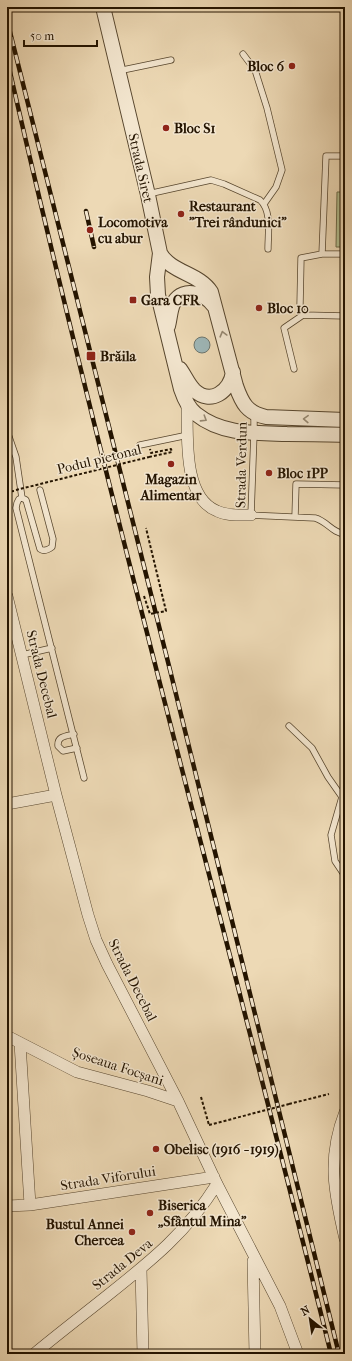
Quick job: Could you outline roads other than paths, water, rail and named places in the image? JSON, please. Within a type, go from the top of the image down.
[{"type":"street","name":"Strada Siret","points":[[103,7],[148,194],[160,253],[156,278],[158,295],[181,389],[187,403],[203,420],[226,428],[254,433],[345,435]]},
{"type":"street","points":[[160,253],[163,258],[172,265],[200,280],[208,287],[213,297],[240,398],[247,408],[254,413],[266,417],[345,420]]},
{"type":"street","name":"Strada Siret","points":[[167,330],[175,300],[184,294],[201,294],[210,300],[216,308]]},
{"type":"street","name":"Strada Siret","points":[[174,357],[193,389],[198,393],[207,396],[216,395],[225,389],[231,380],[232,372]]},
{"type":"street","points":[[187,403],[189,463],[191,474],[197,490],[204,501],[213,510],[222,513],[251,515]]},
{"type":"street","name":"Strada Decebal","points":[[7,596],[56,795],[86,909],[96,940],[178,1101],[253,1256],[280,1306],[298,1354]]},
{"type":"street","points":[[7,804],[56,795]]},
{"type":"street","name":"Șoseaua Focșani","points":[[7,1036],[77,1072],[148,1091],[178,1101]]},
{"type":"street","points":[[20,1043],[30,1205]]},
{"type":"street","points":[[345,1112],[336,1146],[333,1167],[335,1190],[345,1239]]},
{"type":"street","name":"Strada Viforului","points":[[7,1206],[30,1205],[215,1180]]},
{"type":"street","name":"Strada Deva","points":[[34,1354],[141,1269],[174,1240],[206,1202],[215,1180]]},
{"type":"street","points":[[253,1256],[255,1282],[255,1354]]},
{"type":"street","points":[[141,1269],[143,1354]]},
{"type":"lane","points":[[243,54],[255,70],[267,108],[282,170],[276,187],[264,204]]},
{"type":"lane","points":[[118,72],[171,60]]},
{"type":"lane","points":[[322,254],[326,156],[345,156]]},
{"type":"lane","points":[[148,194],[211,180],[224,184],[260,200],[264,204],[267,211],[268,249]]},
{"type":"lane","points":[[303,315],[300,305],[301,258],[322,254],[345,254]]},
{"type":"lane","points":[[294,369],[284,328],[303,315],[345,316]]},
{"type":"lane","name":"Strada Verdun","points":[[254,413],[251,515],[320,519],[333,530],[345,534]]},
{"type":"lane","points":[[7,431],[16,457],[22,498],[26,500],[40,549],[45,551],[52,547],[53,539],[40,490]]},
{"type":"lane","points":[[140,445],[188,435]]},
{"type":"lane","points":[[295,517],[296,484],[345,485]]},
{"type":"lane","points":[[22,498],[17,501],[16,508],[84,778]]},
{"type":"lane","points":[[22,655],[52,648]]},
{"type":"lane","points":[[289,726],[312,748],[342,797],[331,835],[335,861],[345,876]]},
{"type":"lane","points":[[74,734],[61,738],[58,741],[58,746],[63,751],[77,748]]},
{"type":"water","points":[[199,337],[205,337],[210,342],[208,351],[205,353],[199,353],[194,348],[194,342]]},
{"type":"railway","points":[[7,20],[339,1354]]},
{"type":"railway","points":[[7,59],[84,384],[331,1354]]},
{"type":"railway","points":[[86,211],[94,247]]},
{"type":"place","name":"Bloc 6","points":[[292,66]]},
{"type":"place","name":"Bloc S1","points":[[166,128]]},
{"type":"place","name":"Restaurant \"Trei rândunici\"","points":[[181,214]]},
{"type":"place","name":"Locomotiva cu abur","points":[[90,230]]},
{"type":"place","name":"Gara CFR","points":[[133,300]]},
{"type":"place","name":"Bloc 10","points":[[259,308]]},
{"type":"place","name":"Brăila","points":[[91,356]]},
{"type":"place","name":"Magazin Alimentar","points":[[171,464]]},
{"type":"place","name":"Bloc 1PP","points":[[269,473]]},
{"type":"place","name":"Obelisc (1916 - 1919)","points":[[156,1149]]},
{"type":"place","name":"Biserica „Sfântul Mina\"","points":[[150,1213]]},
{"type":"place","name":"Bustul Annei Chercea","points":[[132,1232]]}]
